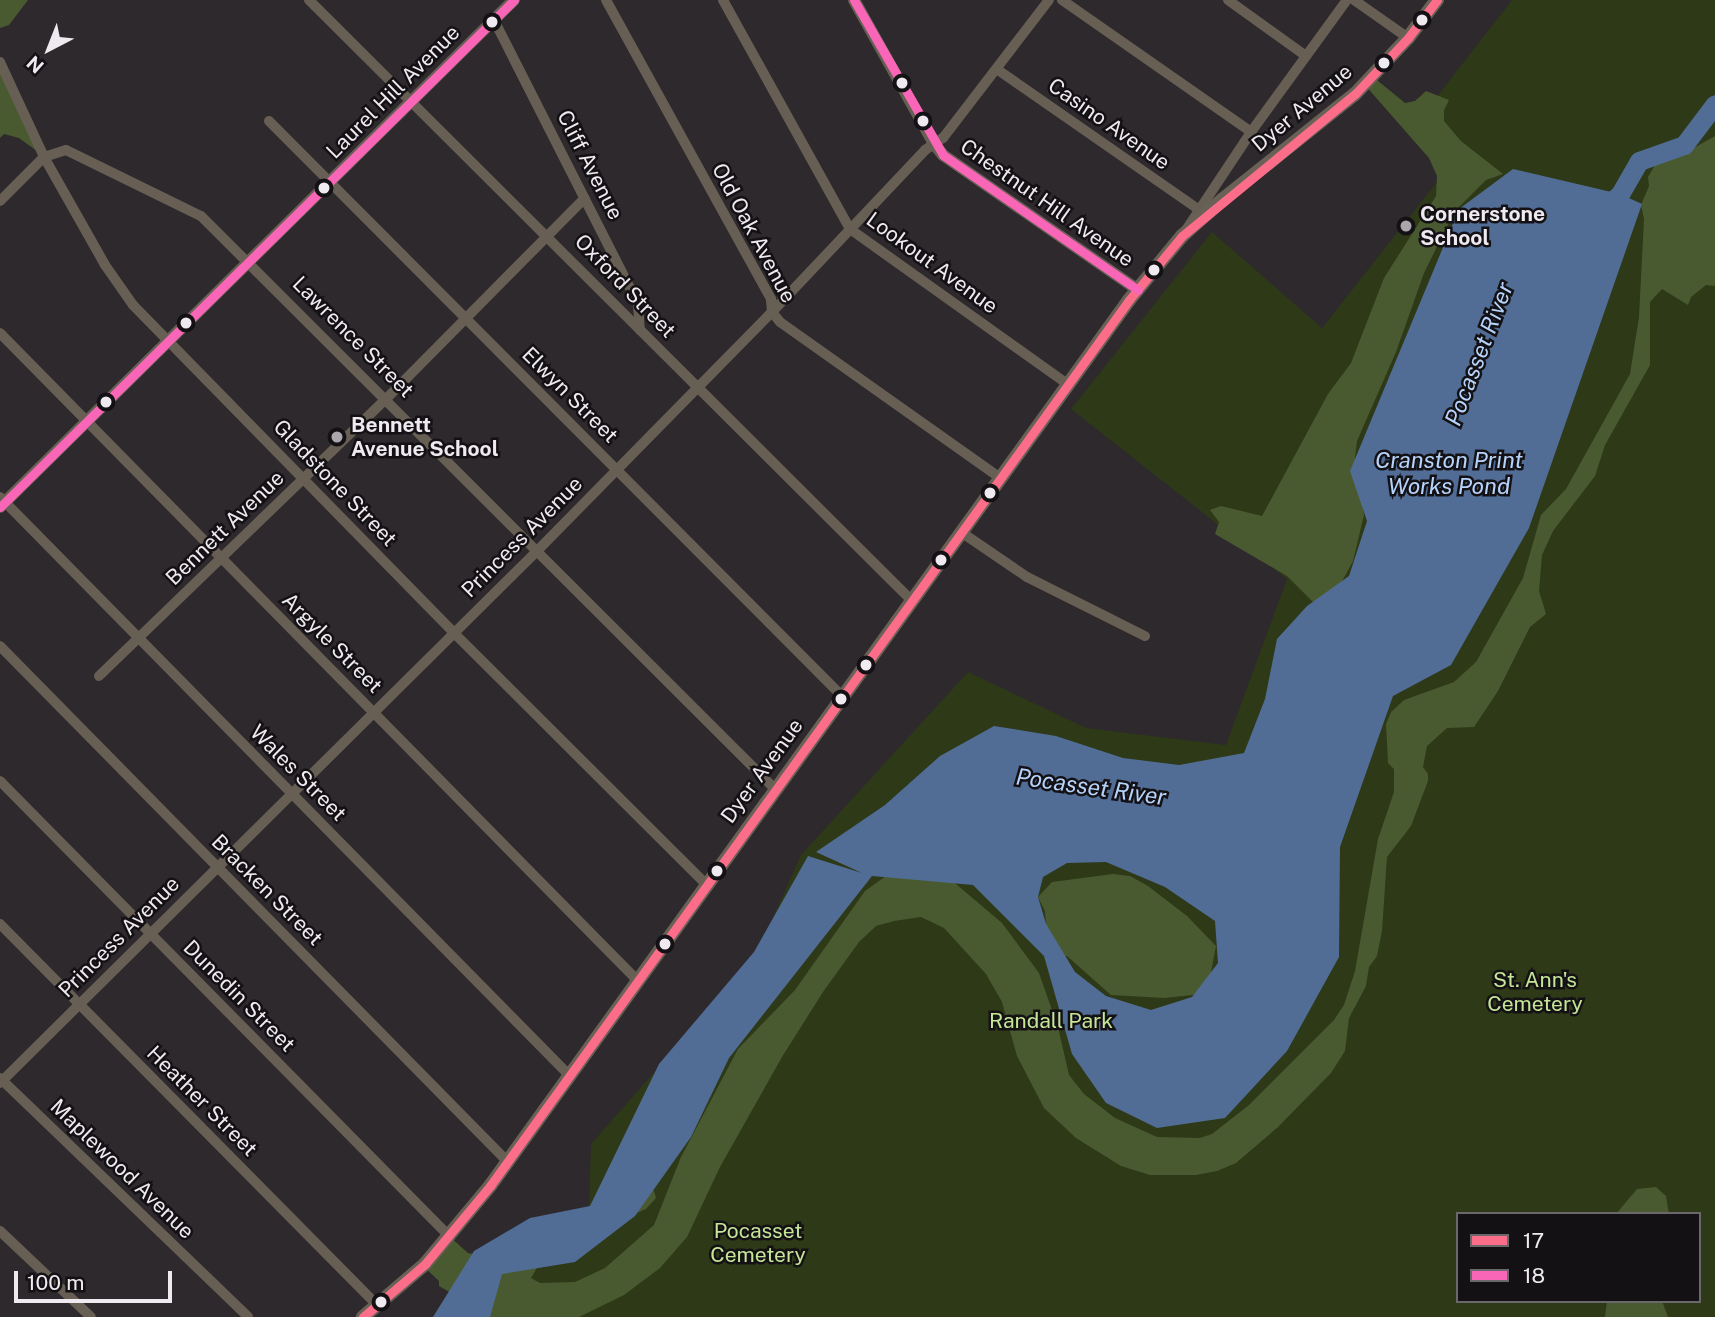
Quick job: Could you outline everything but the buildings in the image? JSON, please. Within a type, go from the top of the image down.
[{"type":"main road","name":"Dyer Avenue","points":[[363,1317],[450,1237],[508,1161],[999,477],[1138,290],[1182,236],[1222,200],[1355,94],[1408,38],[1437,0]]},
{"type":"street","name":"Oxford Street","points":[[309,0],[549,236],[911,600]]},
{"type":"street","name":"Laurel Hill Avenue","points":[[2,502],[87,422],[514,0]]},
{"type":"street","name":"Old Oak Avenue","points":[[606,0],[771,299],[772,312],[780,322],[999,477]]},
{"type":"street","name":"Lookout Avenue","points":[[723,0],[850,229],[1067,384]]},
{"type":"street","name":"Chestnut Hill Avenue","points":[[854,0],[934,144],[943,155],[1138,290]]},
{"type":"street","name":"Princess Avenue","points":[[1,1081],[538,550],[850,229],[943,138],[998,70],[1049,0]]},
{"type":"street","points":[[1062,0],[1251,132]]},
{"type":"street","points":[[1228,0],[1306,56]]},
{"type":"street","name":"Dyer Avenue","points":[[1182,236],[1251,132],[1347,0]]},
{"type":"street","points":[[1353,0],[1408,38]]},
{"type":"street","name":"Cliff Avenue","points":[[494,20],[638,303],[640,330]]},
{"type":"street","name":"Gladstone Street","points":[[0,62],[44,157],[105,265],[133,305],[453,632],[706,884]]},
{"type":"street","name":"Casino Avenue","points":[[998,70],[1198,209]]},
{"type":"street","name":"Elwyn Street","points":[[270,121],[842,696]]},
{"type":"street","name":"Lawrence Street","points":[[44,157],[66,150],[201,216],[387,398],[775,789]]},
{"type":"street","points":[[0,201],[44,157]]},
{"type":"street","name":"Bennett Avenue","points":[[99,676],[387,398],[585,198]]},
{"type":"street","name":"Argyle Street","points":[[0,333],[637,980]]},
{"type":"street","name":"Wales Street","points":[[2,502],[569,1075]]},
{"type":"street","points":[[961,532],[1027,577],[1145,636]]},
{"type":"street","name":"Bracken Street","points":[[0,646],[508,1161]]},
{"type":"street","name":"Dunedin Street","points":[[0,781],[450,1237]]},
{"type":"street","name":"Heather Street","points":[[0,924],[377,1305]]},
{"type":"street","name":"Maplewood Avenue","points":[[1,1081],[248,1317]]},
{"type":"street","points":[[0,1231],[91,1317]]},
{"type":"green space","points":[[0,0],[28,0],[9,25],[0,28]]},
{"type":"green space","name":"Randall Park","points":[[1512,0],[1715,0],[1715,1317],[434,1317],[493,1240],[589,1206],[591,1144],[755,958],[801,855],[968,672],[1086,728],[1226,745],[1287,579],[1071,409],[1212,232],[1322,328],[1441,177],[1421,117]]},
{"type":"green space","points":[[0,65],[41,154],[19,138],[4,134],[0,138]]},
{"type":"green space","points":[[1372,76],[1405,103],[1415,101],[1426,91],[1449,100],[1444,110],[1444,121],[1461,141],[1503,174],[1486,180],[1454,212],[1424,273],[1396,352],[1357,441],[1355,457],[1364,515],[1353,561],[1339,587],[1313,602],[1287,576],[1215,534],[1219,522],[1210,510],[1221,506],[1262,516],[1328,394],[1351,363],[1384,278],[1436,196],[1437,176],[1429,158],[1364,84]]},
{"type":"green space","points":[[1715,136],[1715,286],[1706,285],[1691,297],[1688,305],[1662,289],[1650,302],[1650,365],[1605,445],[1595,476],[1553,531],[1542,555],[1539,591],[1546,614],[1530,627],[1498,691],[1474,727],[1447,728],[1427,746],[1423,767],[1428,774],[1428,781],[1411,826],[1387,857],[1382,931],[1377,956],[1369,967],[1366,986],[1349,1018],[1345,1051],[1331,1073],[1278,1127],[1236,1163],[1217,1171],[1196,1175],[1150,1175],[1121,1166],[1076,1138],[1044,1108],[1017,1056],[1002,1002],[986,974],[944,928],[921,917],[894,921],[876,926],[859,942],[823,992],[782,1057],[720,1167],[687,1237],[660,1268],[624,1295],[579,1317],[467,1317],[451,1293],[439,1286],[439,1281],[423,1266],[450,1237],[468,1253],[474,1254],[646,1186],[654,1191],[656,1198],[646,1209],[547,1251],[531,1278],[540,1283],[575,1282],[605,1268],[654,1225],[681,1157],[738,1049],[795,990],[865,891],[886,876],[943,873],[1002,923],[1039,973],[1058,1027],[1069,1075],[1084,1094],[1115,1118],[1157,1137],[1200,1138],[1212,1134],[1249,1105],[1334,1020],[1344,1005],[1355,971],[1378,839],[1394,792],[1394,769],[1388,763],[1386,724],[1391,712],[1404,700],[1454,682],[1476,662],[1523,578],[1541,515],[1566,489],[1630,374],[1639,317],[1644,219],[1641,205],[1649,186],[1648,177],[1661,155],[1685,153]]},
{"type":"green space","points":[[1113,874],[1130,876],[1148,886],[1187,916],[1216,946],[1208,988],[1193,995],[1164,998],[1111,995],[1067,956],[1058,957],[1047,940],[1045,911],[1038,897],[1052,882]]},
{"type":"green space","points":[[1656,1187],[1666,1196],[1669,1212],[1618,1212],[1637,1189]]},
{"type":"green space","points":[[1607,1303],[1663,1303],[1668,1317],[1605,1317]]},
{"type":"water","name":"Cranston Print Works Pond","points":[[1513,169],[1620,194],[1642,204],[1529,528],[1451,665],[1393,696],[1340,847],[1339,957],[1287,1051],[1225,1118],[1157,1128],[1106,1103],[1072,1054],[1044,956],[973,885],[872,876],[729,1058],[691,1137],[635,1216],[575,1262],[502,1274],[490,1317],[433,1317],[474,1251],[530,1218],[590,1206],[659,1064],[754,952],[808,856],[862,873],[816,852],[885,805],[940,756],[994,726],[1056,736],[1123,758],[1179,765],[1244,753],[1265,699],[1277,639],[1307,606],[1349,576],[1367,521],[1350,471],[1459,209]],"holes":[[[1106,862],[1165,887],[1215,921],[1218,963],[1192,997],[1151,1010],[1106,996],[1075,972],[1046,924],[1038,897],[1043,877],[1067,863]]]},
{"type":"waterway","name":"Pocasset River","points":[[1600,211],[1620,194],[1639,161],[1684,145],[1715,104]]},
{"type":"transit line","name":"18","points":[[0,507],[514,0]]},
{"type":"transit line","name":"18","points":[[854,0],[943,155],[1138,290]]},
{"type":"transit line","name":"17","points":[[363,1317],[425,1264],[490,1186],[1129,300],[1182,236],[1355,94],[1408,38],[1437,0]]},
{"type":"place","name":"Cornerstone School","points":[[1406,226]]},
{"type":"place","name":"Bennett Avenue School","points":[[337,437]]},
{"type":"park label","name":"St. Ann's Cemetery","points":[[1535,992]]},
{"type":"park label","name":"Pocasset Cemetery","points":[[758,1243]]}]
